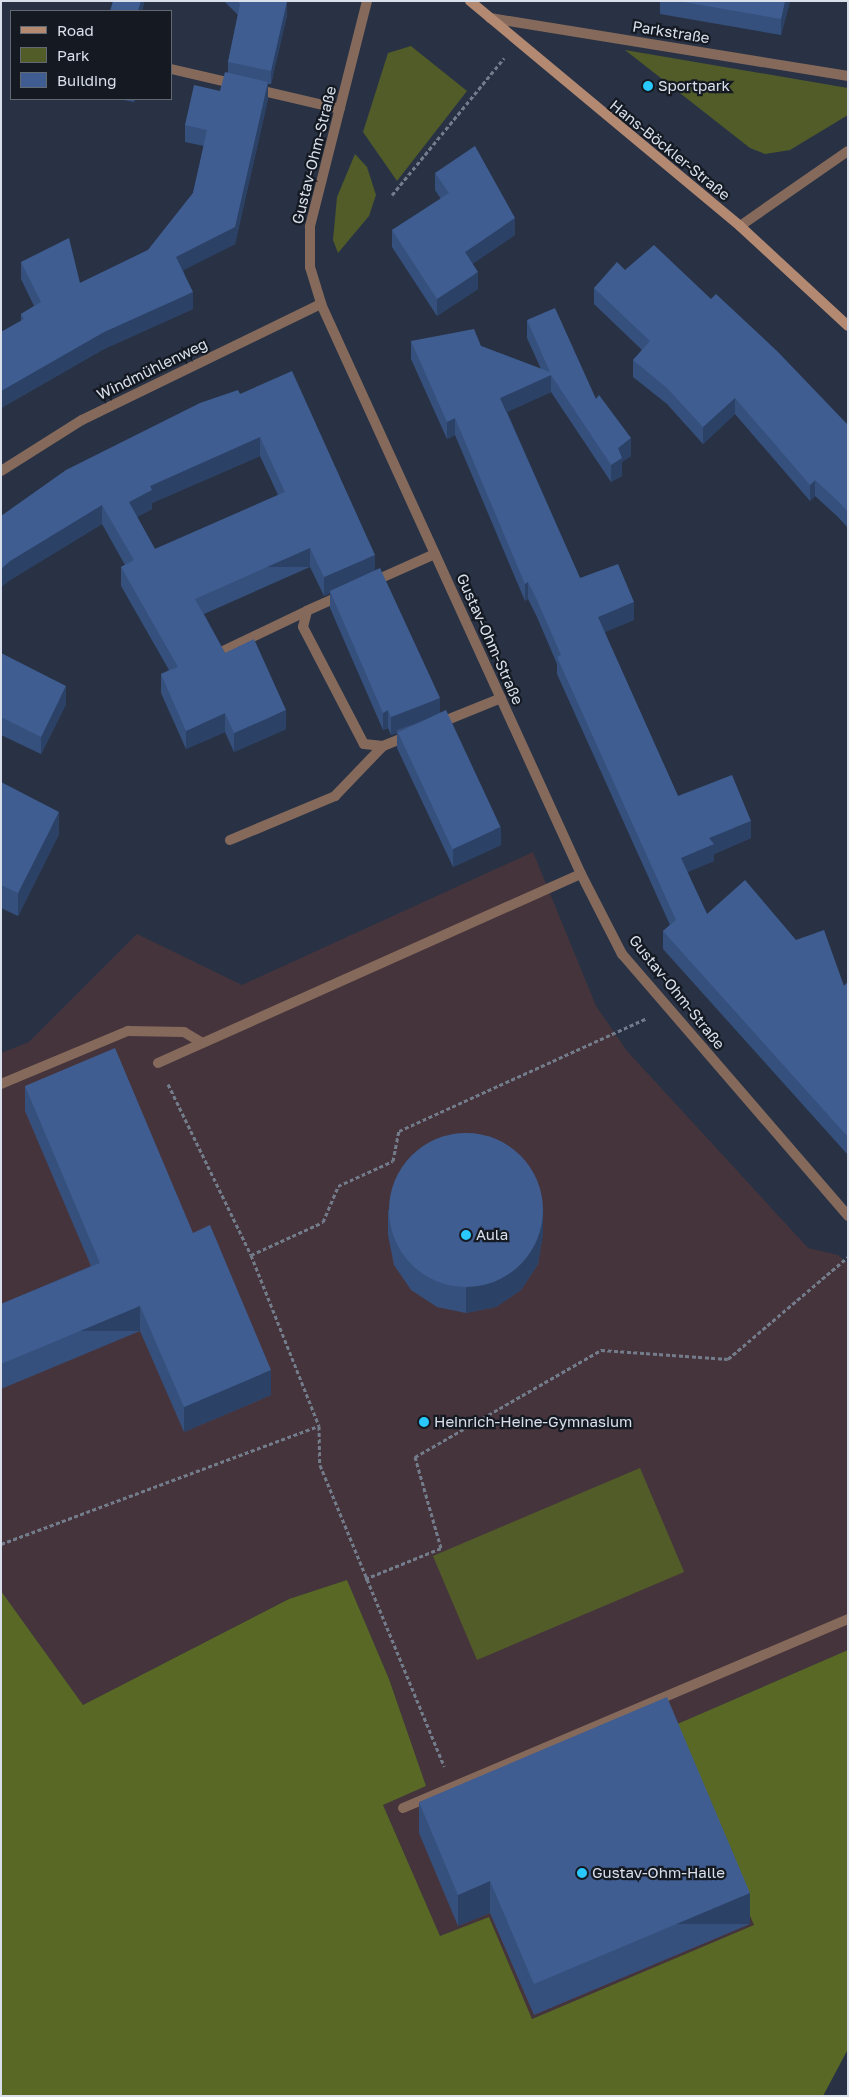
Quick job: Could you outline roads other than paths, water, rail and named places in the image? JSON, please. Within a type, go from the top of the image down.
[{"type":"main road","name":"Hans-Böckler-Straße","points":[[470,1],[740,226],[848,326]]},
{"type":"street","name":"Gustav-Ohm-Straße","points":[[367,1],[310,227],[310,267],[322,304],[581,874],[622,954],[848,1216]]},
{"type":"street","name":"Parkstraße","points":[[490,18],[848,76]]},
{"type":"street","points":[[172,69],[340,109]]},
{"type":"street","points":[[740,226],[848,151]]},
{"type":"street","name":"Windmühlenweg","points":[[1,471],[82,420],[322,304]]},
{"type":"street","points":[[221,652],[435,554]]},
{"type":"street","points":[[307,611],[303,627],[364,744],[383,746]]},
{"type":"street","points":[[230,840],[335,796],[383,746],[501,698]]},
{"type":"street","points":[[158,1063],[581,874]]},
{"type":"street","points":[[1,1084],[128,1032],[184,1032],[202,1044]]},
{"type":"street","points":[[403,1808],[848,1619]]},
{"type":"place","name":"Sportpark","points":[[648,86]]},
{"type":"place","name":"Aula","points":[[466,1235]]},
{"type":"place","name":"Heinrich-Heine-Gymnasium","points":[[424,1422]]},
{"type":"place","name":"Gustav-Ohm-Halle","points":[[582,1873]]}]
